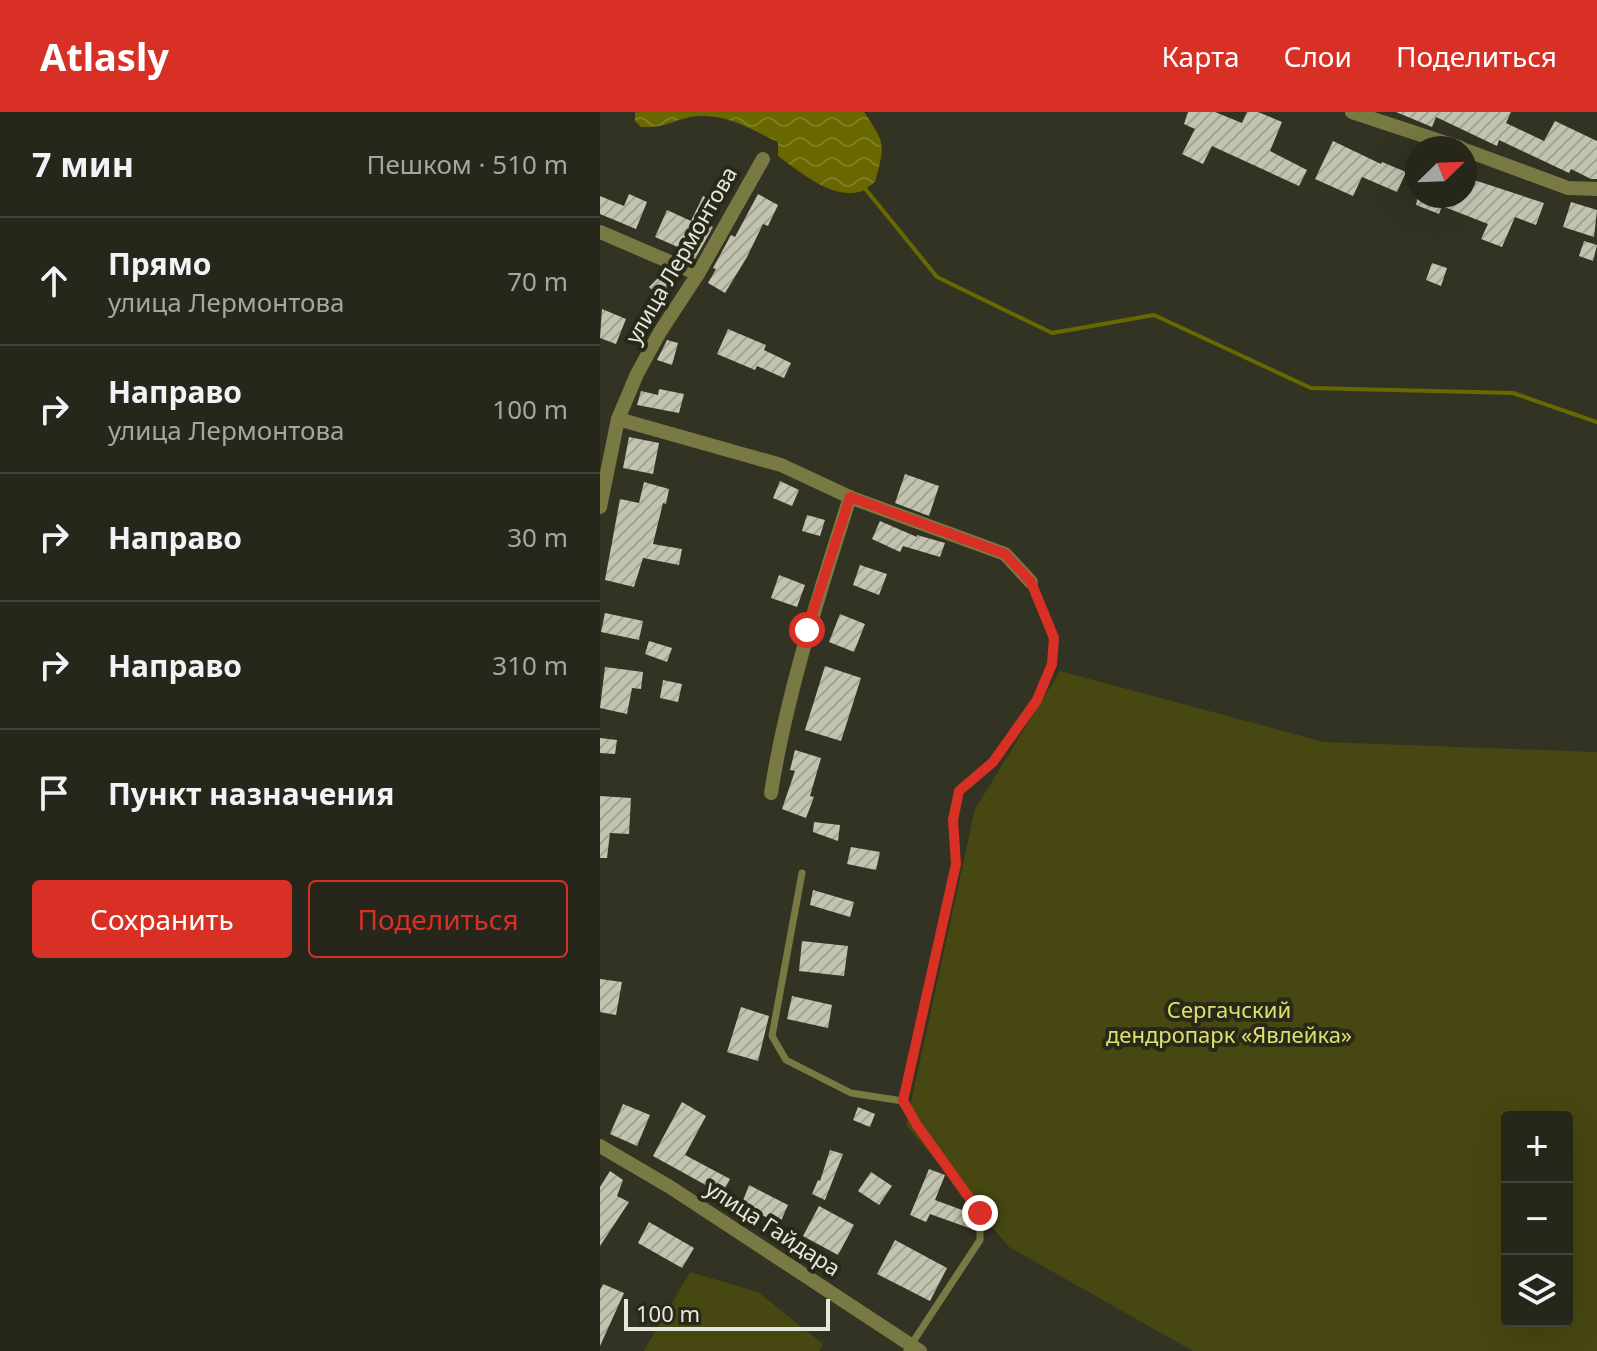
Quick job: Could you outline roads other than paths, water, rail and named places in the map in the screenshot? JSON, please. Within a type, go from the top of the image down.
[{"type":"street","points":[[1352,112],[1424,136]]},
{"type":"street","points":[[1477,154],[1568,188],[1597,189]]},
{"type":"street","name":"улица Лермонтова","points":[[600,507],[618,419],[637,374],[763,159]]},
{"type":"street","points":[[600,232],[698,274]]},
{"type":"street","points":[[618,419],[781,465],[850,497],[1005,554],[1031,582]]},
{"type":"street","points":[[771,793],[780,738],[807,630],[850,497]]},
{"type":"street","name":"улица Гайдара","points":[[600,1146],[670,1187],[913,1349]]},
{"type":"lane","points":[[913,1349],[980,1240],[980,1213],[903,1101],[956,864],[953,820],[959,791],[993,762],[1037,700],[1052,664],[1054,638],[1031,582]]},
{"type":"lane","points":[[802,873],[772,1036],[786,1060],[851,1093],[903,1101]]},
{"type":"water","points":[[635,112],[864,112],[880,138],[881,160],[875,182],[859,192],[837,191],[805,176],[778,156],[778,142],[736,122],[703,116],[661,126],[641,127],[635,121]]},
{"type":"waterway","points":[[863,186],[937,277],[1052,333],[1154,315],[1311,388],[1513,393],[1597,422]]},
{"type":"park label","name":"Сергачский дендропарк «Явлейка»","points":[[1229,1022]]}]
